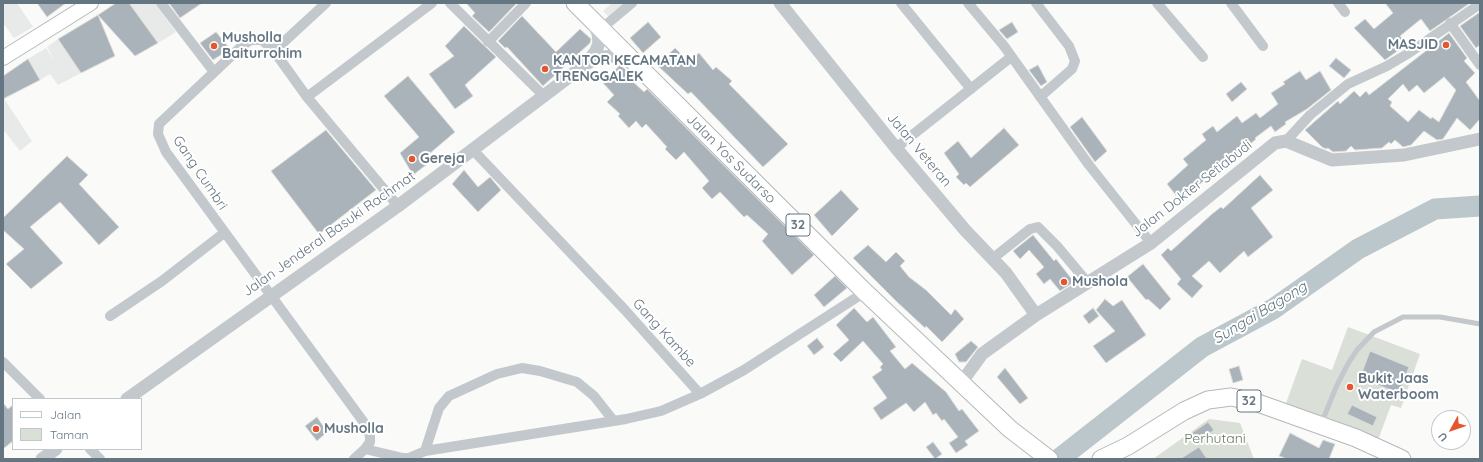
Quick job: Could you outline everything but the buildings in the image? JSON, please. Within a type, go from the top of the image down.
[{"type":"highway","name":"Jalan Yos Sudarso","points":[[575,3],[865,292],[1010,429],[1049,459]]},
{"type":"highway","name":"32","points":[[1101,459],[1128,446],[1184,411],[1208,400],[1231,397],[1255,402],[1321,425],[1356,438],[1402,459]]},
{"type":"main road","points":[[3,58],[90,3]]},
{"type":"street","points":[[161,3],[214,72]]},
{"type":"street","points":[[274,51],[326,3]]},
{"type":"street","points":[[307,97],[432,3]]},
{"type":"street","points":[[450,3],[544,96]]},
{"type":"street","points":[[488,42],[526,3]]},
{"type":"street","points":[[586,64],[596,51],[599,43],[597,24],[632,3]]},
{"type":"street","name":"Jalan Veteran","points":[[780,3],[896,148],[965,230],[1006,273],[1036,315]]},
{"type":"street","points":[[901,3],[971,89]]},
{"type":"street","points":[[968,3],[1011,57],[1089,165],[1151,243]]},
{"type":"street","points":[[1036,3],[1069,46],[1075,61],[1072,69],[1040,98]]},
{"type":"street","points":[[1157,3],[1203,57]]},
{"type":"street","points":[[1230,3],[1263,46]]},
{"type":"street","points":[[1338,3],[1345,12]]},
{"type":"street","points":[[1480,4],[1388,66],[1348,84],[1302,122],[1286,141],[1332,160],[1404,155],[1480,139]]},
{"type":"street","points":[[1450,23],[1480,65]]},
{"type":"street","name":"Gang Cumbri","points":[[365,449],[370,442],[370,436],[365,424],[166,152],[160,140],[158,129],[162,120],[251,40],[262,40],[274,51],[307,97],[398,206]]},
{"type":"street","points":[[586,64],[597,58],[612,56],[626,58],[637,65]]},
{"type":"street","points":[[896,148],[1011,57]]},
{"type":"street","name":"Jalan Jenderal Basuki Rachmat","points":[[128,398],[398,206],[586,64]]},
{"type":"street","name":"Jalan Dokter Setiabudi","points":[[961,383],[982,354],[1036,315],[1151,243],[1276,143],[1286,141]]},
{"type":"street","name":"Gang Kambe","points":[[473,150],[625,310],[700,394]]},
{"type":"street","points":[[992,259],[1030,229],[1038,227],[1057,246],[1088,283]]},
{"type":"street","points":[[110,316],[162,281],[224,233]]},
{"type":"street","points":[[354,459],[365,449],[403,458],[409,458],[425,451],[661,411],[700,394],[744,370],[865,292]]},
{"type":"street","points":[[3,362],[39,398]]},
{"type":"street","points":[[425,451],[439,408],[449,396],[497,374],[522,368],[540,371],[577,382],[594,396],[613,420]]},
{"type":"street","points":[[42,459],[55,450]]},
{"type":"street","points":[[91,450],[100,459]]},
{"type":"lane","points":[[1321,425],[1337,385],[1349,362],[1357,350],[1374,332],[1403,317],[1440,317],[1480,324]]},
{"type":"shaded area","points":[[3,3],[17,3],[33,27],[14,38],[3,23]]},
{"type":"shaded area","points":[[129,3],[155,3],[176,32],[158,43]]},
{"type":"shaded area","points":[[612,3],[626,3],[610,18],[603,11]]},
{"type":"shaded area","points":[[58,39],[81,73],[58,85],[50,74],[40,80],[28,59],[46,48],[55,61],[47,47]]},
{"type":"shaded area","points":[[3,97],[32,141],[20,151],[3,129]]},
{"type":"green space","name":"Bukit Jaas Waterboom","points":[[1348,327],[1420,354],[1401,408],[1391,405],[1378,440],[1285,406],[1302,359],[1332,370]]},
{"type":"green space","name":"Perhutani","points":[[1209,419],[1240,423],[1254,459],[1153,459]]},
{"type":"waterway","name":"Sungai Bagong","points":[[1059,459],[1202,347],[1273,309],[1358,249],[1435,209],[1480,206]]},
{"type":"place","name":"MASJID","points":[[1446,45]]},
{"type":"place","name":"Musholla Baiturrohim","points":[[214,46]]},
{"type":"place","name":"KANTOR KECAMATAN TRENGGALEK","points":[[545,69]]},
{"type":"place","name":"Gereja","points":[[412,159]]},
{"type":"place","name":"Mushola","points":[[1064,282]]},
{"type":"place","name":"Bukit Jaas Waterboom","points":[[1350,387]]},
{"type":"place","name":"Musholla","points":[[316,429]]}]
